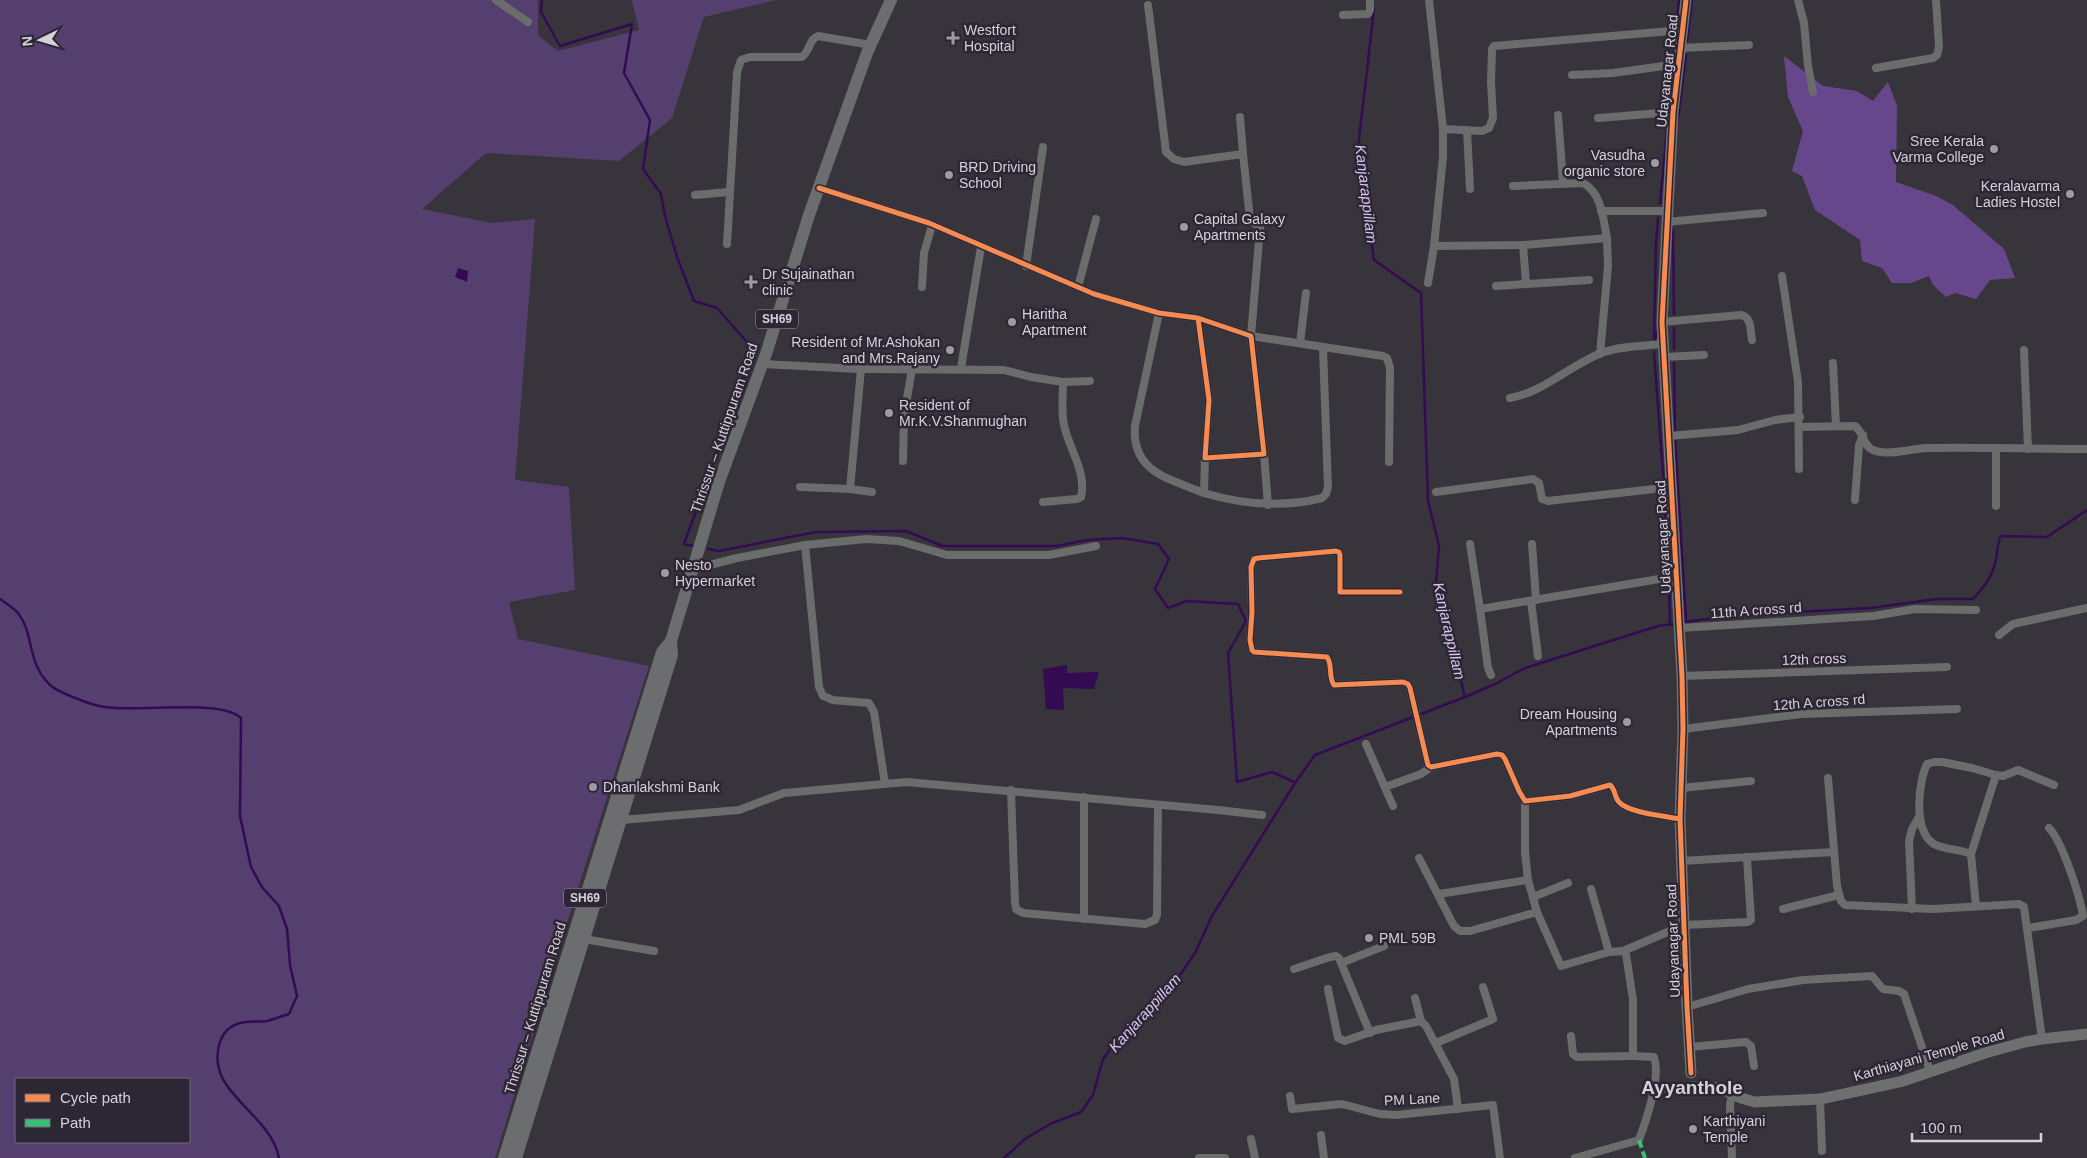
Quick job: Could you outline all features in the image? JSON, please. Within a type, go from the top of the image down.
[{"type":"main road","name":"Thrissur – Kuttippuram Road","points":[[504,1158],[662,652],[671,641],[727,457],[762,364],[819,188],[871,44],[891,0]]},
{"type":"main road","name":"Thrissur – Kuttippuram Road","points":[[516,1158],[672,655],[671,641]]},
{"type":"street","points":[[496,0],[528,22]]},
{"type":"street","points":[[1343,15],[1368,14],[1370,0]]},
{"type":"street","points":[[1428,283],[1434,246],[1443,129],[1429,0]]},
{"type":"street","name":"Udayanagar Road","points":[[1686,0],[1673,112],[1662,322],[1664,357],[1674,436],[1672,487],[1683,729],[1680,819],[1681,861],[1691,1073]]},
{"type":"street","points":[[1798,0],[1804,23],[1808,66],[1813,92]]},
{"type":"street","points":[[1876,68],[1933,58],[1937,55],[1939,47],[1936,0]]},
{"type":"street","points":[[1148,5],[1166,152],[1174,159],[1184,162],[1243,154]]},
{"type":"street","points":[[1443,129],[1486,130],[1492,124],[1491,77],[1492,49],[1494,46],[1682,30]]},
{"type":"street","points":[[727,244],[738,72],[741,60],[750,57],[802,57],[808,50],[812,40],[818,36],[871,44]]},
{"type":"street","points":[[1680,48],[1749,45]]},
{"type":"street","points":[[1572,75],[1613,73],[1678,64]]},
{"type":"street","points":[[1598,118],[1673,112]]},
{"type":"street","points":[[1558,115],[1563,183]]},
{"type":"street","points":[[1240,117],[1250,219],[1260,228],[1251,336],[1268,505]]},
{"type":"street","points":[[1468,130],[1470,189]]},
{"type":"street","points":[[1026,266],[1044,147]]},
{"type":"street","points":[[1513,186],[1583,183],[1589,186],[1596,196],[1607,238],[1608,266],[1600,354]]},
{"type":"street","points":[[819,188],[932,224],[981,247],[1078,287],[1159,313],[1198,318],[1251,336],[1383,356],[1387,358],[1390,368],[1388,462]]},
{"type":"street","points":[[694,194],[729,192]]},
{"type":"street","points":[[1601,211],[1667,216],[1763,213]]},
{"type":"street","points":[[1078,287],[1096,219]]},
{"type":"street","points":[[922,287],[924,253],[932,224]]},
{"type":"street","points":[[1434,246],[1523,245],[1607,238]]},
{"type":"street","points":[[1523,245],[1526,283]]},
{"type":"street","points":[[961,368],[981,247]]},
{"type":"street","points":[[1782,276],[1798,382],[1800,417],[1799,469]]},
{"type":"street","points":[[1496,286],[1589,280]]},
{"type":"street","points":[[1300,343],[1306,293]]},
{"type":"street","points":[[1159,313],[1135,426],[1135,443],[1146,464],[1155,472],[1223,499],[1268,505],[1302,503],[1322,498],[1326,494],[1328,487],[1323,348]]},
{"type":"street","points":[[1662,322],[1741,315],[1749,319],[1752,340]]},
{"type":"street","points":[[1198,318],[1209,400],[1204,493]]},
{"type":"street","points":[[1510,398],[1537,390],[1600,354],[1663,344]]},
{"type":"street","points":[[2024,350],[2028,449]]},
{"type":"street","points":[[1664,357],[1704,355]]},
{"type":"street","points":[[1833,363],[1836,426]]},
{"type":"street","points":[[762,364],[861,369],[961,368],[1004,370],[1063,382],[1090,381]]},
{"type":"street","points":[[850,488],[861,369]]},
{"type":"street","points":[[903,461],[904,416],[912,369]]},
{"type":"street","points":[[1043,502],[1077,499],[1081,497],[1082,491],[1081,475],[1064,427],[1063,382]]},
{"type":"street","points":[[1674,436],[1738,430],[1775,420],[1800,417]]},
{"type":"street","points":[[1799,427],[1855,426],[1863,435],[1865,443],[1878,451],[1926,448],[2087,449]]},
{"type":"street","points":[[1855,500],[1860,445],[1863,435]]},
{"type":"street","points":[[1996,449],[1996,506]]},
{"type":"street","points":[[1205,458],[1264,454]]},
{"type":"street","points":[[1436,492],[1533,479],[1539,483],[1542,499],[1548,501],[1613,492],[1672,487]]},
{"type":"street","points":[[800,487],[850,488],[872,492]]},
{"type":"street","points":[[694,569],[737,558],[805,545],[866,539],[899,541],[948,555],[1049,555],[1096,546]]},
{"type":"street","points":[[1470,544],[1488,668],[1491,676]]},
{"type":"street","points":[[1532,544],[1538,656]]},
{"type":"street","points":[[805,545],[818,687],[823,696],[833,700],[868,703],[874,712],[885,784]]},
{"type":"street","points":[[1400,592],[1340,592],[1340,555],[1336,551],[1254,559],[1251,568],[1252,612],[1250,640],[1254,652],[1326,658],[1329,660],[1331,681],[1334,685],[1403,682],[1408,684],[1428,765],[1431,767]]},
{"type":"street","points":[[1480,609],[1677,576]]},
{"type":"street","points":[[1999,635],[2013,624],[2087,608]]},
{"type":"street","name":"11th A cross rd","points":[[1679,625],[1873,616],[1914,609],[1976,610]]},
{"type":"street","name":"12th cross","points":[[1682,676],[1947,667]]},
{"type":"street","name":"12th A cross rd","points":[[1683,729],[1802,714],[1957,709]]},
{"type":"street","points":[[1366,744],[1393,806]]},
{"type":"street","points":[[1385,787],[1421,774],[1431,767],[1497,754],[1502,755],[1518,791],[1526,801],[1525,852],[1528,880],[1537,912],[1561,966],[1609,952],[1623,951],[1684,926],[1748,922],[1751,920],[1746,858]]},
{"type":"street","points":[[1971,854],[1933,844],[1922,830],[1919,817],[1919,802],[1926,764],[1942,762],[2002,776],[2018,770],[2054,785]]},
{"type":"street","points":[[1976,906],[1971,854],[1996,775]]},
{"type":"street","points":[[1828,778],[1839,894],[1845,905],[1851,907],[1912,909],[2022,905],[2024,907],[2042,1039]]},
{"type":"street","points":[[1681,788],[1751,781]]},
{"type":"street","points":[[622,820],[739,810],[784,793],[907,782],[1011,790],[1262,815]]},
{"type":"street","points":[[1526,801],[1570,796],[1610,786],[1618,800],[1625,806],[1680,819]]},
{"type":"street","points":[[1011,790],[1016,909],[1023,913],[1145,924],[1155,920],[1157,915],[1158,805]]},
{"type":"street","points":[[1084,797],[1084,919]]},
{"type":"street","points":[[1912,909],[1909,841],[1912,829],[1919,817]]},
{"type":"street","points":[[2028,928],[2084,920],[2072,880],[2055,836],[2049,828]]},
{"type":"street","points":[[1681,861],[1834,852]]},
{"type":"street","points":[[1419,858],[1439,894],[1449,919],[1456,929],[1460,931],[1470,931],[1537,912]]},
{"type":"street","points":[[1439,894],[1528,880]]},
{"type":"street","points":[[1533,897],[1568,882]]},
{"type":"street","points":[[1591,889],[1609,952]]},
{"type":"street","points":[[1783,909],[1839,894]]},
{"type":"street","points":[[584,939],[654,951]]},
{"type":"street","points":[[1341,963],[1384,946]]},
{"type":"street","points":[[1623,951],[1626,954],[1633,1000],[1633,1056]]},
{"type":"street","points":[[1294,969],[1336,956],[1341,963],[1370,1033]]},
{"type":"street","points":[[1687,1007],[1748,990],[1803,980],[1872,976],[1882,989],[1904,994],[1930,1071]]},
{"type":"street","points":[[1436,1043],[1493,1019],[1483,986]]},
{"type":"street","points":[[1328,989],[1338,1038],[1345,1041],[1421,1021]]},
{"type":"street","name":"PM Lane","points":[[1415,998],[1421,1021],[1436,1043],[1454,1080],[1458,1109]]},
{"type":"street","name":"Karthiayani Temple Road","points":[[1687,1088],[1720,1088],[1755,1102],[1820,1099],[1895,1083],[1985,1052],[2042,1039],[2087,1034]]},
{"type":"street","points":[[1571,1036],[1573,1054],[1577,1057],[1654,1057],[1656,1064],[1647,1118],[1639,1140],[1575,1158]]},
{"type":"street","points":[[1689,1047],[1746,1042],[1751,1046],[1754,1066]]},
{"type":"street","points":[[1653,1089],[1687,1088],[1691,1073]]},
{"type":"street","points":[[1691,1073],[1705,1087]]},
{"type":"street","points":[[1732,1093],[1730,1105],[1732,1158]]},
{"type":"street","name":"PM Lane","points":[[1290,1096],[1292,1109],[1342,1104],[1380,1114],[1396,1115],[1493,1106],[1500,1158]]},
{"type":"street","points":[[1820,1099],[1822,1151]]},
{"type":"street","points":[[1321,1135],[1324,1158]]},
{"type":"street","points":[[1251,1139],[1255,1158]]},
{"type":"street","points":[[1199,1158],[1225,1158]]},
{"type":"shaded area","points":[[0,0],[538,0],[538,35],[558,51],[639,30],[632,0],[776,0],[704,17],[672,118],[619,161],[486,153],[422,209],[492,223],[535,219],[515,480],[569,487],[575,590],[509,602],[518,639],[649,666],[563,935],[495,1158],[0,1158]]},
{"type":"shaded area","points":[[1784,56],[1823,86],[1857,91],[1873,101],[1888,82],[1897,106],[1896,182],[1936,196],[1953,205],[2004,249],[2015,278],[1990,280],[1976,299],[1955,293],[1946,297],[1933,285],[1929,276],[1911,283],[1892,283],[1882,268],[1862,261],[1860,240],[1815,210],[1802,176],[1792,171],[1803,131],[1788,97]]},
{"type":"shaded area","points":[[458,268],[468,271],[467,282],[455,277]]},
{"type":"shaded area","points":[[1067,665],[1067,673],[1099,672],[1094,689],[1063,688],[1064,710],[1046,709],[1043,669]]},
{"type":"waterway","points":[[542,0],[541,12],[560,46],[632,24],[624,73],[650,120],[643,169],[661,194],[665,216],[677,257],[694,301],[717,308],[754,350],[684,544],[693,546]]},
{"type":"waterway","points":[[1676,28],[1679,0]]},
{"type":"waterway","points":[[1687,41],[1692,0]]},
{"type":"waterway","name":"Kanjarappillam","points":[[1004,1158],[1025,1139],[1050,1124],[1081,1112],[1093,1095],[1103,1059],[1118,1039],[1176,981],[1195,953],[1212,916],[1295,783],[1315,755],[1465,697],[1436,583],[1439,546],[1428,501],[1421,293],[1374,260],[1358,148],[1374,9]]},
{"type":"waterway","points":[[1673,58],[1676,37]]},
{"type":"waterway","points":[[1678,118],[1686,55]]},
{"type":"waterway","points":[[1660,203],[1667,128]]},
{"type":"waterway","points":[[1654,338],[1658,218]]},
{"type":"waterway","points":[[1673,229],[1674,314]]},
{"type":"waterway","points":[[1674,328],[1674,349]]},
{"type":"waterway","points":[[1654,342],[1657,332]]},
{"type":"waterway","points":[[1654,352],[1664,487]]},
{"type":"waterway","points":[[1674,363],[1675,437],[1686,621]]},
{"type":"waterway","points":[[1664,490],[1668,570]]},
{"type":"waterway","points":[[1683,622],[1741,615],[1870,608],[1937,599],[1973,599],[1993,571],[2001,536],[2047,537],[2087,510]]},
{"type":"waterway","points":[[708,549],[719,551],[816,532],[906,531],[942,546],[1057,546],[1087,540],[1122,538],[1158,544],[1169,559],[1155,589],[1168,608],[1187,601],[1238,604],[1246,621],[1228,653],[1237,782],[1272,772],[1294,782]]},
{"type":"waterway","points":[[1669,585],[1670,624]]},
{"type":"waterway","points":[[0,599],[18,613],[27,630],[37,667],[50,685],[59,691],[90,704],[110,708],[194,707],[230,712],[241,718],[240,816],[251,867],[262,887],[279,906],[287,929],[290,965],[297,996],[289,1014],[267,1021],[243,1022],[225,1032],[218,1048],[218,1065],[224,1081],[231,1091],[270,1136],[279,1158]]},
{"type":"waterway","points":[[1465,697],[1525,668],[1658,626],[1675,624]]},
{"type":"marked path","points":[[1639,1140],[1645,1158]]},
{"type":"cycle path","points":[[1686,0],[1673,112],[1662,322],[1682,676],[1683,729],[1680,819],[1691,1073]]},
{"type":"cycle path","points":[[819,188],[929,223],[1094,294],[1159,313],[1198,318],[1251,336],[1264,454],[1205,458],[1209,400],[1198,318]]},
{"type":"cycle path","points":[[1400,592],[1340,592],[1340,555],[1336,551],[1254,559],[1251,567],[1252,612],[1250,640],[1252,650],[1254,652],[1327,657],[1334,685],[1403,682],[1408,684],[1428,765],[1431,767],[1497,754],[1502,755],[1525,801],[1570,796],[1610,785],[1617,800],[1624,806],[1680,819]]},
{"type":"place","name":"Westfort Hospital","points":[[953,38]]},
{"type":"place","name":"Sree Kerala Varma College","points":[[1994,149]]},
{"type":"place","name":"Vasudha organic store","points":[[1655,163]]},
{"type":"place","name":"BRD Driving School","points":[[949,175]]},
{"type":"place","name":"Keralavarma Ladies Hostel","points":[[2070,194]]},
{"type":"place","name":"Capital Galaxy Apartments","points":[[1184,227]]},
{"type":"place","name":"Dr Sujainathan clinic","points":[[751,282]]},
{"type":"place","name":"Haritha Apartment","points":[[1012,322]]},
{"type":"place","name":"Resident of Mr.Ashokan and Mrs.Rajany","points":[[950,350]]},
{"type":"place","name":"Resident of Mr.K.V.Shanmughan","points":[[889,413]]},
{"type":"place","name":"Nesto Hypermarket","points":[[665,573]]},
{"type":"place","name":"Dream Housing Apartments","points":[[1627,722]]},
{"type":"place","name":"Dhanlakshmi Bank","points":[[593,787]]},
{"type":"place","name":"PML 59B","points":[[1369,938]]},
{"type":"place","name":"Karthiyani Temple","points":[[1693,1129]]},
{"type":"district","name":"Ayyanthole","points":[[1692,1087]]}]
